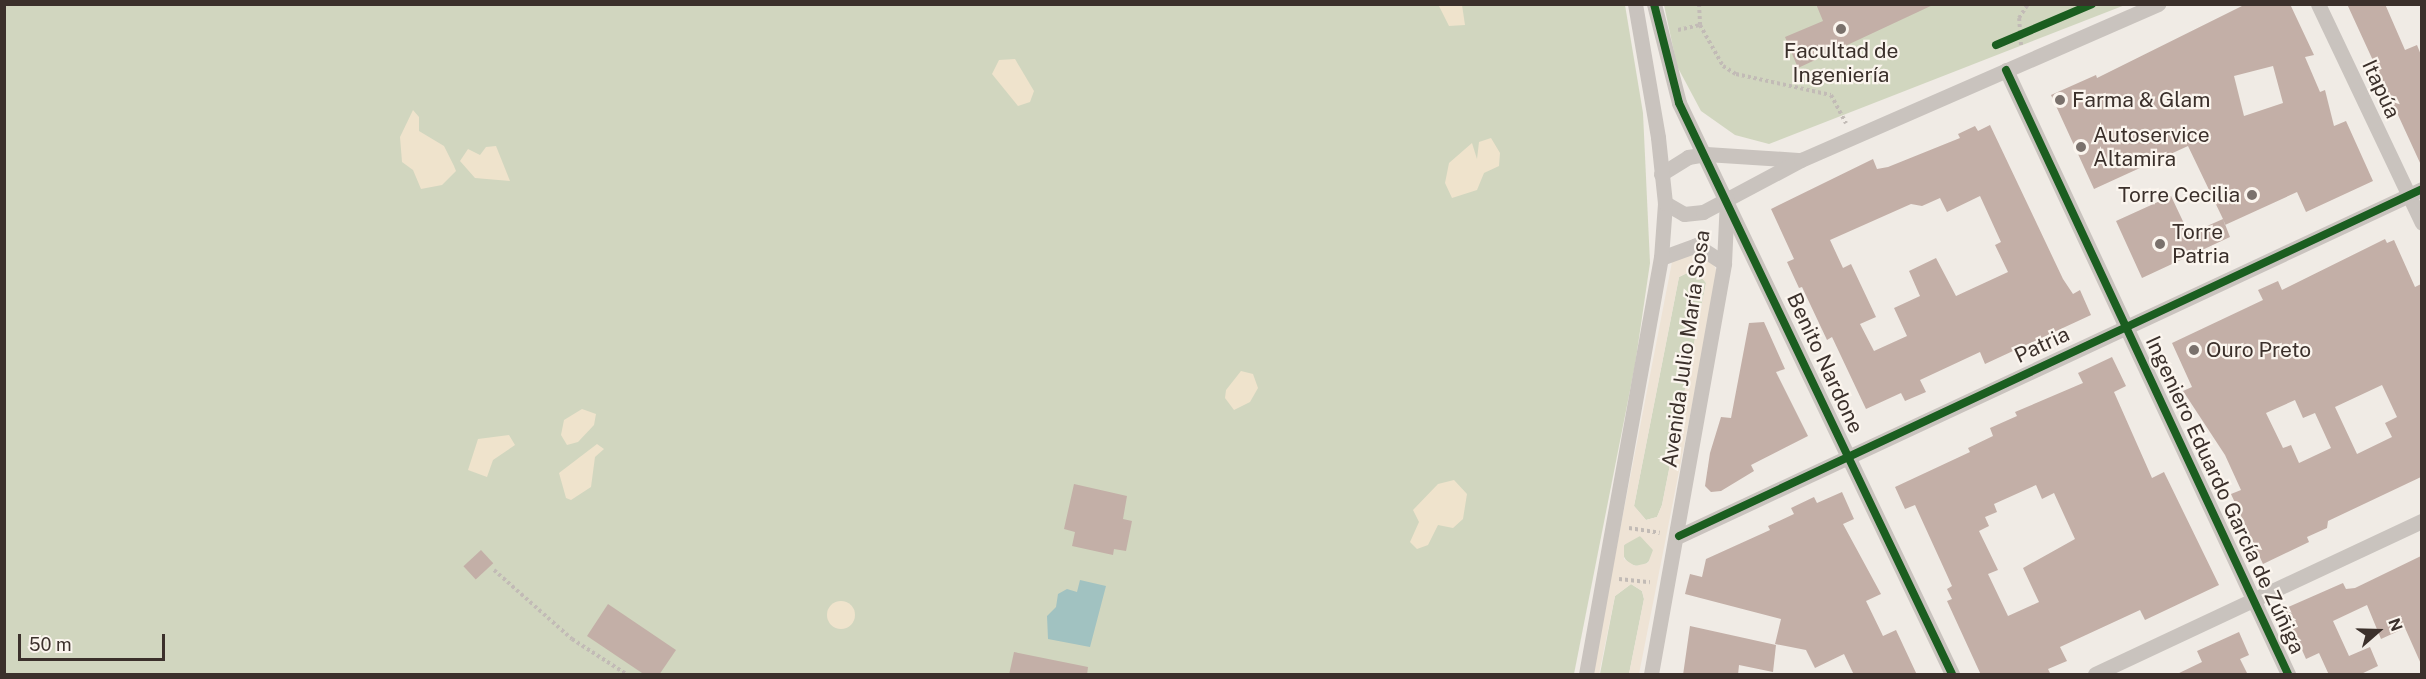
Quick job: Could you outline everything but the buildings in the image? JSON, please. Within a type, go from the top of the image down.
[{"type":"street","name":"Avenida Julio María Sosa","points":[[1586,675],[1661,258],[1665,203],[1635,4]]},
{"type":"street","name":"Avenida Julio María Sosa","points":[[1651,675],[1679,536],[1724,263],[1727,196],[1679,103],[1654,4]]},
{"type":"street","points":[[1665,203],[1692,215],[1801,160],[2158,4]]},
{"type":"street","name":"Itapúa","points":[[2318,4],[2414,192],[2421,223]]},
{"type":"street","name":"Ingeniero Eduardo García de Zúñiga","points":[[2012,67],[2127,325],[2289,675]]},
{"type":"street","points":[[1661,174],[1688,157],[1706,154],[1801,160]]},
{"type":"street","name":"Patria","points":[[1679,536],[2414,192]]},
{"type":"street","name":"Benito Nardone","points":[[1727,196],[1952,675]]},
{"type":"street","points":[[1661,258],[1696,245],[1724,263]]},
{"type":"street","points":[[2095,675],[2421,521]]},
{"type":"path","points":[[1699,4],[1700,25],[1724,66],[1736,74],[1831,95],[1852,138]]},
{"type":"path","points":[[2012,67],[2023,34],[2019,18],[2028,4]]},
{"type":"path","points":[[2014,38],[2033,30]]},
{"type":"path","points":[[1614,525],[1679,536]]},
{"type":"path","points":[[494,570],[572,639],[626,675]]},
{"type":"path","points":[[1605,577],[1669,585]]},
{"type":"green space","points":[[4,5],[1625,5],[1643,113],[1650,263],[1635,365],[1574,674],[5,674]]},
{"type":"green space","points":[[1664,5],[2125,5],[1769,144],[1735,135],[1701,111],[1677,66]]},
{"type":"green space","points":[[1695,269],[1706,283],[1662,505],[1657,517],[1646,520],[1634,506],[1679,277]]},
{"type":"green space","points":[[1638,536],[1649,540],[1653,551],[1649,562],[1638,566],[1627,562],[1623,551],[1627,540]]},
{"type":"green space","points":[[1631,584],[1642,591],[1644,599],[1629,674],[1600,674],[1615,596]]},
{"type":"sand","points":[[1462,5],[1465,25],[1449,26],[1439,6]]},
{"type":"sand","points":[[1015,59],[1034,91],[1030,102],[1018,106],[992,74],[999,60]]},
{"type":"sand","points":[[413,110],[419,117],[419,131],[444,146],[456,171],[442,185],[421,189],[413,170],[402,162],[400,137]]},
{"type":"sand","points":[[1491,138],[1500,153],[1499,166],[1484,173],[1477,190],[1452,198],[1445,183],[1449,163],[1472,143],[1477,159],[1479,142]]},
{"type":"sand","points":[[496,146],[510,181],[475,178],[460,161],[468,149],[480,155],[486,147]]},
{"type":"sand","points":[[1241,371],[1253,374],[1258,388],[1250,402],[1234,410],[1225,398],[1226,390]]},
{"type":"sand","points":[[582,409],[596,414],[594,425],[578,442],[567,445],[561,435],[564,420]]},
{"type":"sand","points":[[509,435],[515,445],[493,460],[487,477],[468,470],[478,439]]},
{"type":"sand","points":[[597,444],[604,449],[595,457],[591,487],[571,500],[566,498],[559,473]]},
{"type":"sand","points":[[1454,480],[1467,494],[1463,519],[1453,528],[1438,525],[1428,545],[1417,549],[1410,542],[1419,522],[1413,510],[1438,484]]},
{"type":"sand","points":[[841,601],[851,605],[855,615],[851,625],[841,629],[831,625],[827,615],[831,605]]},
{"type":"shaded area","points":[[1693,252],[1711,259],[1718,274],[1639,674],[1629,674],[1644,599],[1642,591],[1631,584],[1615,596],[1599,674],[1592,674],[1672,262]],"holes":[[[1695,269],[1706,283],[1662,505],[1657,517],[1646,520],[1634,506],[1679,277]],[[1640,536],[1653,550],[1648,563],[1635,566],[1624,559],[1624,545]]]},
{"type":"water","points":[[1080,580],[1106,586],[1090,647],[1048,639],[1047,616],[1056,607],[1058,594],[1067,589],[1077,592]]},
{"type":"cycle path","points":[[1654,4],[1679,103],[1952,674]]},
{"type":"cycle path","points":[[1996,45],[2092,4]]},
{"type":"cycle path","points":[[2006,70],[2288,674]]},
{"type":"cycle path","points":[[1679,536],[2422,189]]},
{"type":"place","name":"Facultad de Ingeniería","points":[[1841,29]]},
{"type":"place","name":"Farma & Glam","points":[[2060,100]]},
{"type":"place","name":"Autoservice Altamira","points":[[2081,147]]},
{"type":"place","name":"Torre Cecilia","points":[[2252,195]]},
{"type":"place","name":"Torre Patria","points":[[2160,244]]},
{"type":"place","name":"Ouro Preto","points":[[2194,350]]}]
